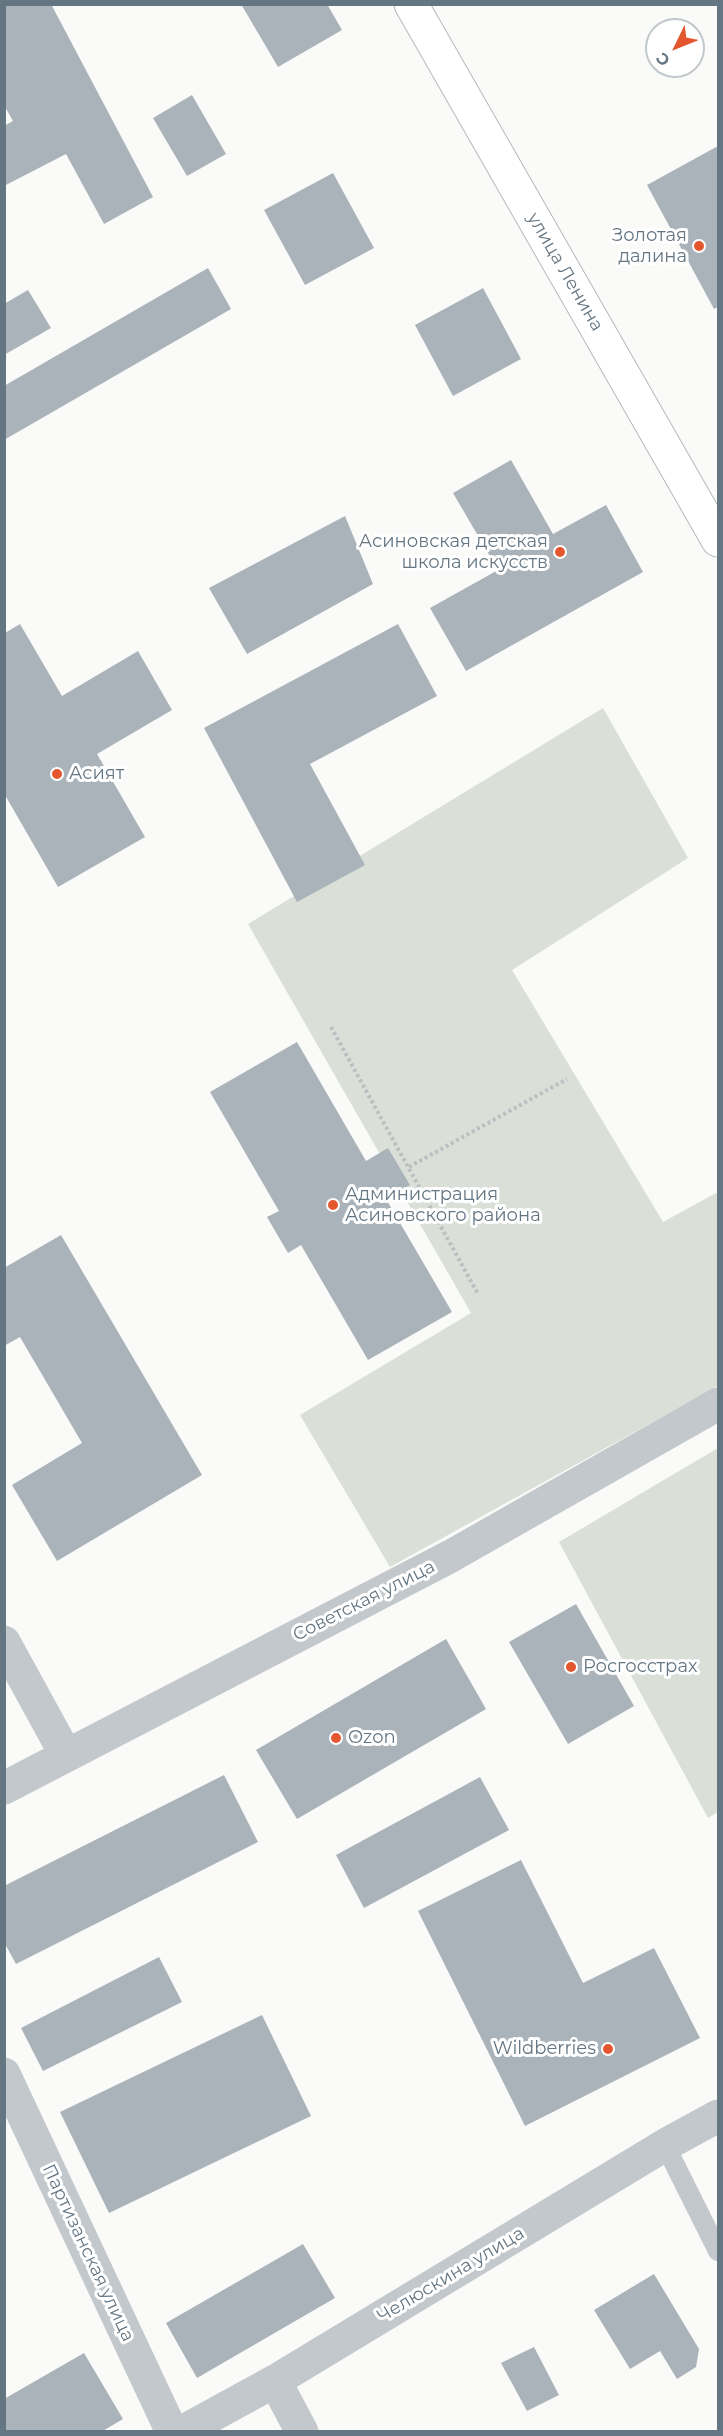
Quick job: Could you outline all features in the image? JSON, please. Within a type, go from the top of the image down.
[{"type":"main road","name":"улица Ленина","points":[[411,4],[718,540]]},
{"type":"street","name":"Советская улица","points":[[4,1788],[452,1556],[718,1404]]},
{"type":"street","points":[[4,1642],[66,1755]]},
{"type":"street","name":"Партизанская улица","points":[[4,2074],[172,2432]]},
{"type":"street","name":"Челюскина улица","points":[[182,2432],[275,2381],[665,2145],[718,2116]]},
{"type":"street","points":[[275,2381],[302,2432]]},
{"type":"lane","points":[[665,2145],[718,2251]]},
{"type":"path","points":[[332,1027],[478,1294]]},
{"type":"path","points":[[409,1167],[567,1079]]},
{"type":"shaded area","points":[[603,708],[688,858],[512,970],[663,1222],[718,1192],[718,1386],[390,1567],[300,1415],[471,1313],[248,924]]},
{"type":"shaded area","points":[[718,1448],[718,1812],[708,1818],[559,1542]]},
{"type":"building","points":[[4,4],[51,4],[153,197],[104,224],[66,154],[4,186],[4,126],[13,121],[4,105]]},
{"type":"building","points":[[241,4],[327,4],[342,30],[278,67]]},
{"type":"building","points":[[192,95],[226,154],[187,176],[153,118]]},
{"type":"building","name":"Золотая далина","points":[[718,146],[718,307],[714,309],[647,185]]},
{"type":"building","points":[[333,173],[374,248],[305,285],[264,210]]},
{"type":"building","points":[[208,268],[231,309],[4,440],[4,386]]},
{"type":"building","points":[[483,288],[521,359],[453,396],[415,325]]},
{"type":"building","points":[[28,290],[51,328],[4,355],[4,304]]},
{"type":"building","name":"Асиновская детская школа искусств","points":[[511,460],[553,534],[606,505],[643,572],[466,671],[430,608],[498,570],[453,493]]},
{"type":"building","points":[[345,516],[373,584],[247,654],[209,588]]},
{"type":"building","name":"Асият","points":[[20,624],[62,696],[138,651],[172,710],[97,754],[145,837],[58,887],[5,795],[5,633]]},
{"type":"building","points":[[398,624],[437,696],[310,764],[365,865],[297,902],[204,728]]},
{"type":"building","name":"Администрация Асиновского района","points":[[297,1042],[366,1161],[388,1148],[410,1185],[386,1199],[452,1312],[368,1360],[301,1245],[288,1253],[267,1217],[279,1211],[210,1092]]},
{"type":"building","points":[[61,1235],[202,1475],[57,1561],[12,1485],[82,1443],[20,1337],[4,1346],[4,1268]]},
{"type":"building","points":[[576,1604],[634,1706],[568,1744],[509,1642]]},
{"type":"building","points":[[446,1639],[486,1709],[297,1819],[256,1750]]},
{"type":"building","points":[[224,1775],[258,1842],[16,1964],[4,1942],[4,1886]]},
{"type":"building","points":[[480,1777],[509,1830],[364,1908],[336,1855]]},
{"type":"building","points":[[521,1860],[583,1983],[654,1948],[700,2038],[525,2126],[418,1911]]},
{"type":"building","points":[[159,1957],[182,2002],[43,2071],[21,2028]]},
{"type":"building","points":[[262,2015],[311,2116],[109,2213],[60,2112]]},
{"type":"building","points":[[303,2244],[335,2298],[197,2378],[166,2323]]},
{"type":"building","points":[[654,2274],[699,2349],[696,2367],[677,2379],[660,2351],[630,2369],[594,2310]]},
{"type":"building","points":[[534,2347],[559,2395],[527,2411],[501,2363]]},
{"type":"building","points":[[84,2353],[123,2419],[101,2432],[4,2432],[4,2399]]},
{"type":"place","name":"Золотая далина","points":[[699,246]]},
{"type":"place","name":"Асиновская детская школа искусств","points":[[560,552]]},
{"type":"place","name":"Асият","points":[[57,774]]},
{"type":"place","name":"Администрация Асиновского района","points":[[333,1205]]},
{"type":"place","name":"Росгосстрах","points":[[571,1667]]},
{"type":"place","name":"Ozon","points":[[336,1738]]},
{"type":"place","name":"Wildberries","points":[[608,2049]]}]
